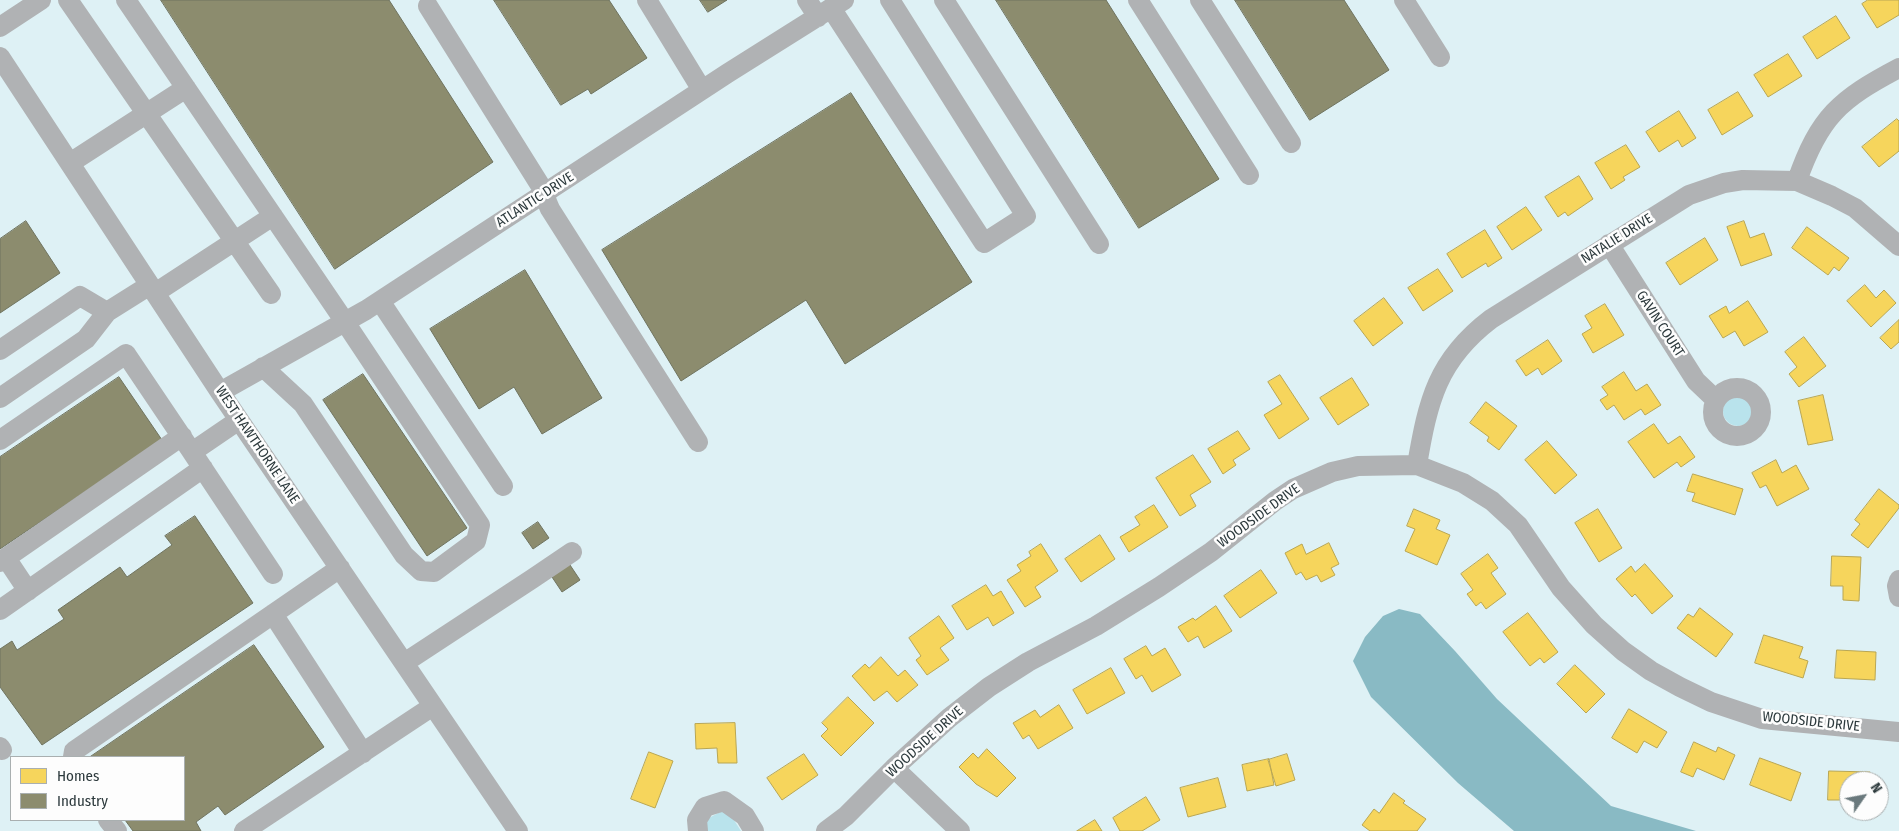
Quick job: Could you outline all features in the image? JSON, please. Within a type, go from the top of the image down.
[{"type":"street","points":[[0,27],[41,0]]},
{"type":"street","points":[[68,0],[271,294]]},
{"type":"street","points":[[126,0],[345,322],[480,525],[476,541],[434,572],[421,571],[404,556],[303,404],[263,367]]},
{"type":"street","points":[[647,0],[702,90]]},
{"type":"street","points":[[807,0],[831,8],[984,243],[1026,216],[890,0]]},
{"type":"street","points":[[944,0],[1099,244]]},
{"type":"street","points":[[1138,0],[1249,175]]},
{"type":"street","points":[[1200,0],[1291,144]]},
{"type":"street","points":[[1404,0],[1440,56]]},
{"type":"street","points":[[428,6],[546,193],[546,202],[550,209],[698,442]]},
{"type":"street","name":"ATLANTIC DRIVE","points":[[220,392],[380,301],[702,90],[831,8]]},
{"type":"street","name":"WEST HAWTHORNE LANE","points":[[0,57],[220,392],[518,831]]},
{"type":"street","points":[[1797,181],[1807,152],[1826,120],[1853,94],[1899,68]]},
{"type":"street","points":[[70,163],[186,88]]},
{"type":"street","name":"NATALIE DRIVE","points":[[1417,465],[1423,431],[1439,379],[1448,362],[1461,345],[1491,319],[1670,205],[1704,189],[1743,180],[1797,181],[1855,208],[1872,220],[1899,246]]},
{"type":"street","points":[[0,398],[86,339],[107,312],[152,289],[273,216]]},
{"type":"street","name":"GAVIN COURT","points":[[1609,244],[1696,381],[1716,400]]},
{"type":"street","points":[[0,350],[80,296],[107,312]]},
{"type":"street","points":[[380,301],[503,486]]},
{"type":"street","points":[[0,440],[126,354],[273,574]]},
{"type":"street","points":[[28,591],[3,560],[192,452],[239,420]]},
{"type":"street","points":[[0,610],[28,591],[192,452]]},
{"type":"street","name":"WOODSIDE DRIVE","points":[[826,831],[846,816],[894,768],[949,718],[989,687],[1028,662],[1096,626],[1159,587],[1211,552],[1293,488],[1332,472],[1358,466],[1417,465],[1477,490],[1507,513],[1528,537],[1561,588],[1594,625],[1623,651],[1651,671],[1680,688],[1711,702],[1762,719],[1816,726],[1862,727],[1899,732]]},
{"type":"street","points":[[404,663],[572,552]]},
{"type":"street","points":[[74,756],[74,751],[340,568]]},
{"type":"street","points":[[1899,580],[1897,586],[1899,596]]},
{"type":"street","points":[[273,614],[363,753]]},
{"type":"street","points":[[244,831],[433,706]]},
{"type":"street","points":[[894,768],[960,831]]},
{"type":"street","points":[[698,831],[697,820],[705,807],[724,801],[745,816],[754,831]]},
{"type":"street","points":[[109,821],[117,831]]},
{"type":"shaded area","points":[[1738,396],[1749,400],[1753,411],[1749,422],[1738,426],[1727,422],[1723,411],[1727,400]]},
{"type":"shaded area","points":[[1399,609],[1420,614],[1497,699],[1611,806],[1696,831],[1514,831],[1458,783],[1371,697],[1353,661],[1365,637],[1383,616]]},
{"type":"shaded area","points":[[722,811],[732,817],[741,831],[706,831],[706,824],[709,818]]},
{"type":"building: Homes","points":[[1868,0],[1899,0],[1899,15],[1877,28],[1862,4]]},
{"type":"building: Homes","points":[[1836,16],[1850,38],[1817,59],[1803,37]]},
{"type":"building: Homes","points":[[1788,54],[1802,76],[1768,97],[1754,75]]},
{"type":"building: Homes","points":[[1738,92],[1753,116],[1722,135],[1708,110]]},
{"type":"building: Homes","points":[[1679,111],[1696,138],[1682,147],[1678,140],[1659,152],[1646,132]]},
{"type":"building: Homes","points":[[1897,119],[1899,121],[1899,151],[1879,167],[1862,147]]},
{"type":"building: Homes","points":[[1626,145],[1640,167],[1623,177],[1625,180],[1611,189],[1595,163]]},
{"type":"building: Homes","points":[[1579,176],[1593,199],[1568,216],[1565,212],[1558,217],[1545,197]]},
{"type":"building: Homes","points":[[1526,207],[1542,230],[1512,250],[1497,227]]},
{"type":"building: Homes","points":[[1744,221],[1750,238],[1764,233],[1772,255],[1741,266],[1727,227]]},
{"type":"building: Homes","points":[[1807,227],[1849,258],[1839,271],[1834,267],[1828,275],[1792,248]]},
{"type":"building: Homes","points":[[1485,230],[1502,258],[1488,267],[1486,263],[1462,278],[1447,254]]},
{"type":"building: Homes","points":[[1705,238],[1718,260],[1680,285],[1666,263]]},
{"type":"building: Homes","points":[[1438,269],[1453,291],[1423,311],[1408,288]]},
{"type":"building: Homes","points":[[1865,285],[1876,298],[1884,290],[1896,303],[1871,327],[1847,301]]},
{"type":"building: Homes","points":[[1384,298],[1403,323],[1373,346],[1354,321]]},
{"type":"building: Homes","points":[[1748,301],[1768,332],[1744,346],[1735,331],[1723,338],[1709,316],[1726,306],[1729,313]]},
{"type":"building: Homes","points":[[1605,304],[1624,335],[1593,353],[1582,334],[1592,328],[1585,316]]},
{"type":"building: Homes","points":[[1899,320],[1899,342],[1891,349],[1880,338]]},
{"type":"building: Homes","points":[[1804,337],[1826,366],[1799,387],[1789,374],[1797,367],[1785,352]]},
{"type":"building: Homes","points":[[1548,340],[1562,361],[1542,375],[1538,368],[1526,376],[1516,361]]},
{"type":"building: Homes","points":[[1624,372],[1636,391],[1647,384],[1661,405],[1645,415],[1641,409],[1624,420],[1614,405],[1607,410],[1600,400],[1608,395],[1602,387]]},
{"type":"building: Homes","points":[[1280,375],[1309,419],[1279,439],[1264,415],[1282,404],[1268,382]]},
{"type":"building: Homes","points":[[1352,378],[1369,405],[1338,425],[1320,398]]},
{"type":"building: Homes","points":[[1823,395],[1833,440],[1808,445],[1798,401]]},
{"type":"building: Homes","points":[[1486,402],[1517,426],[1499,450],[1487,441],[1489,437],[1470,423]]},
{"type":"building: Homes","points":[[1654,424],[1668,444],[1680,436],[1695,457],[1681,467],[1677,462],[1654,478],[1628,442]]},
{"type":"building: Homes","points":[[1238,431],[1250,449],[1233,460],[1236,465],[1223,474],[1208,449]]},
{"type":"building: Homes","points":[[1547,441],[1577,475],[1555,494],[1525,460]]},
{"type":"building: Homes","points":[[1193,455],[1211,482],[1190,495],[1196,506],[1180,516],[1156,478]]},
{"type":"building: Homes","points":[[1776,460],[1782,473],[1796,465],[1809,489],[1777,506],[1766,485],[1760,488],[1752,473]]},
{"type":"building: Homes","points":[[1693,474],[1743,489],[1735,515],[1692,501],[1695,493],[1687,491]]},
{"type":"building: Homes","points":[[1879,489],[1899,505],[1899,508],[1868,548],[1851,535],[1860,524],[1855,520]]},
{"type":"building: Homes","points":[[1154,505],[1168,527],[1129,552],[1120,537],[1140,525],[1135,517]]},
{"type":"building: Homes","points":[[1414,509],[1440,520],[1436,529],[1450,535],[1437,565],[1405,551],[1415,529],[1407,526]]},
{"type":"building: Homes","points":[[1598,509],[1622,548],[1599,562],[1575,523]]},
{"type":"building: Homes","points":[[1100,535],[1115,559],[1081,582],[1065,559]]},
{"type":"building: Homes","points":[[1329,543],[1339,564],[1331,568],[1335,575],[1321,582],[1317,575],[1306,580],[1301,572],[1296,575],[1285,553],[1302,544],[1306,554]]},
{"type":"building: Homes","points":[[1041,544],[1058,571],[1035,587],[1041,597],[1025,607],[1007,580],[1021,571],[1017,565],[1031,556],[1029,552]]},
{"type":"building: Homes","points":[[1488,554],[1498,568],[1491,573],[1506,594],[1486,609],[1481,602],[1476,606],[1467,594],[1473,590],[1461,574]]},
{"type":"building: Homes","points":[[1832,556],[1861,557],[1859,601],[1843,600],[1843,586],[1831,586]]},
{"type":"building: Homes","points":[[1645,564],[1673,596],[1652,614],[1635,594],[1632,597],[1616,579],[1631,566],[1635,572]]},
{"type":"building: Homes","points":[[1261,570],[1277,593],[1240,618],[1224,596]]},
{"type":"building: Homes","points":[[986,585],[993,596],[1001,591],[1014,613],[993,626],[988,617],[967,630],[952,606]]},
{"type":"building: Homes","points":[[1216,606],[1232,631],[1204,648],[1198,636],[1188,642],[1178,627],[1193,618],[1195,620]]},
{"type":"building: Homes","points":[[1700,608],[1733,634],[1716,657],[1677,628],[1688,614],[1693,617]]},
{"type":"building: Homes","points":[[1528,613],[1558,652],[1544,663],[1540,658],[1530,666],[1503,632]]},
{"type":"building: Homes","points":[[939,616],[954,638],[940,648],[949,660],[927,675],[916,660],[921,656],[909,638]]},
{"type":"building: Homes","points":[[1764,635],[1803,647],[1799,658],[1808,661],[1803,678],[1755,663]]},
{"type":"building: Homes","points":[[1146,646],[1152,656],[1165,648],[1181,675],[1152,692],[1142,675],[1136,679],[1124,659]]},
{"type":"building: Homes","points":[[1837,650],[1876,652],[1875,680],[1835,678]]},
{"type":"building: Homes","points":[[881,657],[898,676],[905,670],[918,685],[897,702],[887,691],[874,701],[852,676],[865,664],[869,668]]},
{"type":"building: Homes","points":[[1575,665],[1605,694],[1586,713],[1557,684]]},
{"type":"building: Homes","points":[[1111,668],[1125,693],[1087,714],[1073,690]]},
{"type":"building: Homes","points":[[848,697],[874,723],[841,756],[821,736],[828,729],[822,723]]},
{"type":"building: Homes","points":[[1059,705],[1073,728],[1038,749],[1029,735],[1023,739],[1013,723],[1035,710],[1040,717]]},
{"type":"building: Homes","points":[[1629,709],[1667,732],[1657,748],[1644,741],[1637,753],[1612,738]]},
{"type":"building: Homes","points":[[735,723],[737,763],[718,763],[717,748],[696,749],[695,724]]},
{"type":"building: Homes","points":[[1694,742],[1716,752],[1718,747],[1735,755],[1724,780],[1697,768],[1693,777],[1681,772]]},
{"type":"building: Homes","points":[[987,749],[1016,778],[997,797],[976,784],[959,767],[973,753],[978,758]]},
{"type":"building: Homes","points":[[649,752],[673,761],[655,808],[631,799]]},
{"type":"building: Homes","points":[[804,754],[818,775],[782,800],[767,778]]},
{"type":"building: Homes","points":[[1287,754],[1295,780],[1276,786],[1268,760]]},
{"type":"building: Homes","points":[[1760,758],[1801,773],[1791,801],[1750,785]]},
{"type":"building: Homes","points":[[1269,759],[1274,785],[1247,791],[1242,765]]},
{"type":"building: Homes","points":[[1829,771],[1839,771],[1839,800],[1828,800]]},
{"type":"building: Homes","points":[[1218,778],[1226,807],[1188,817],[1180,788]]},
{"type":"building: Homes","points":[[1394,793],[1405,801],[1403,803],[1426,819],[1417,831],[1370,831],[1362,825],[1374,809],[1379,813]]},
{"type":"building: Homes","points":[[1146,797],[1160,820],[1142,831],[1120,831],[1113,818]]},
{"type":"building: Homes","points":[[1095,820],[1102,831],[1077,831]]},
{"type":"building: Industry","points":[[161,0],[389,0],[493,162],[335,269]]},
{"type":"building: Industry","points":[[494,0],[609,0],[647,58],[591,94],[588,89],[561,105]]},
{"type":"building: Industry","points":[[700,0],[727,0],[708,12]]},
{"type":"building: Industry","points":[[996,0],[1106,0],[1219,179],[1139,228]]},
{"type":"building: Industry","points":[[1235,0],[1344,0],[1389,70],[1310,120]]},
{"type":"building: Industry","points":[[851,93],[972,282],[845,364],[806,300],[681,381],[602,250]]},
{"type":"building: Industry","points":[[26,221],[60,273],[0,313],[0,239]]},
{"type":"building: Industry","points":[[525,270],[602,398],[542,434],[514,387],[479,409],[430,329]]},
{"type":"building: Industry","points":[[363,374],[467,528],[427,556],[323,400]]},
{"type":"building: Industry","points":[[119,377],[162,440],[0,549],[0,457]]},
{"type":"building: Industry","points":[[195,516],[253,603],[42,745],[0,687],[0,649],[12,641],[17,650],[64,619],[58,610],[120,567],[127,577],[172,545],[165,536]]},
{"type":"building: Industry","points":[[538,522],[549,538],[533,549],[522,533]]},
{"type":"building: Industry","points":[[568,562],[580,580],[562,592],[550,574]]},
{"type":"building: Industry","points":[[254,645],[324,747],[225,815],[218,806],[196,822],[201,831],[133,831],[126,821],[185,821],[185,756],[91,756]]}]
